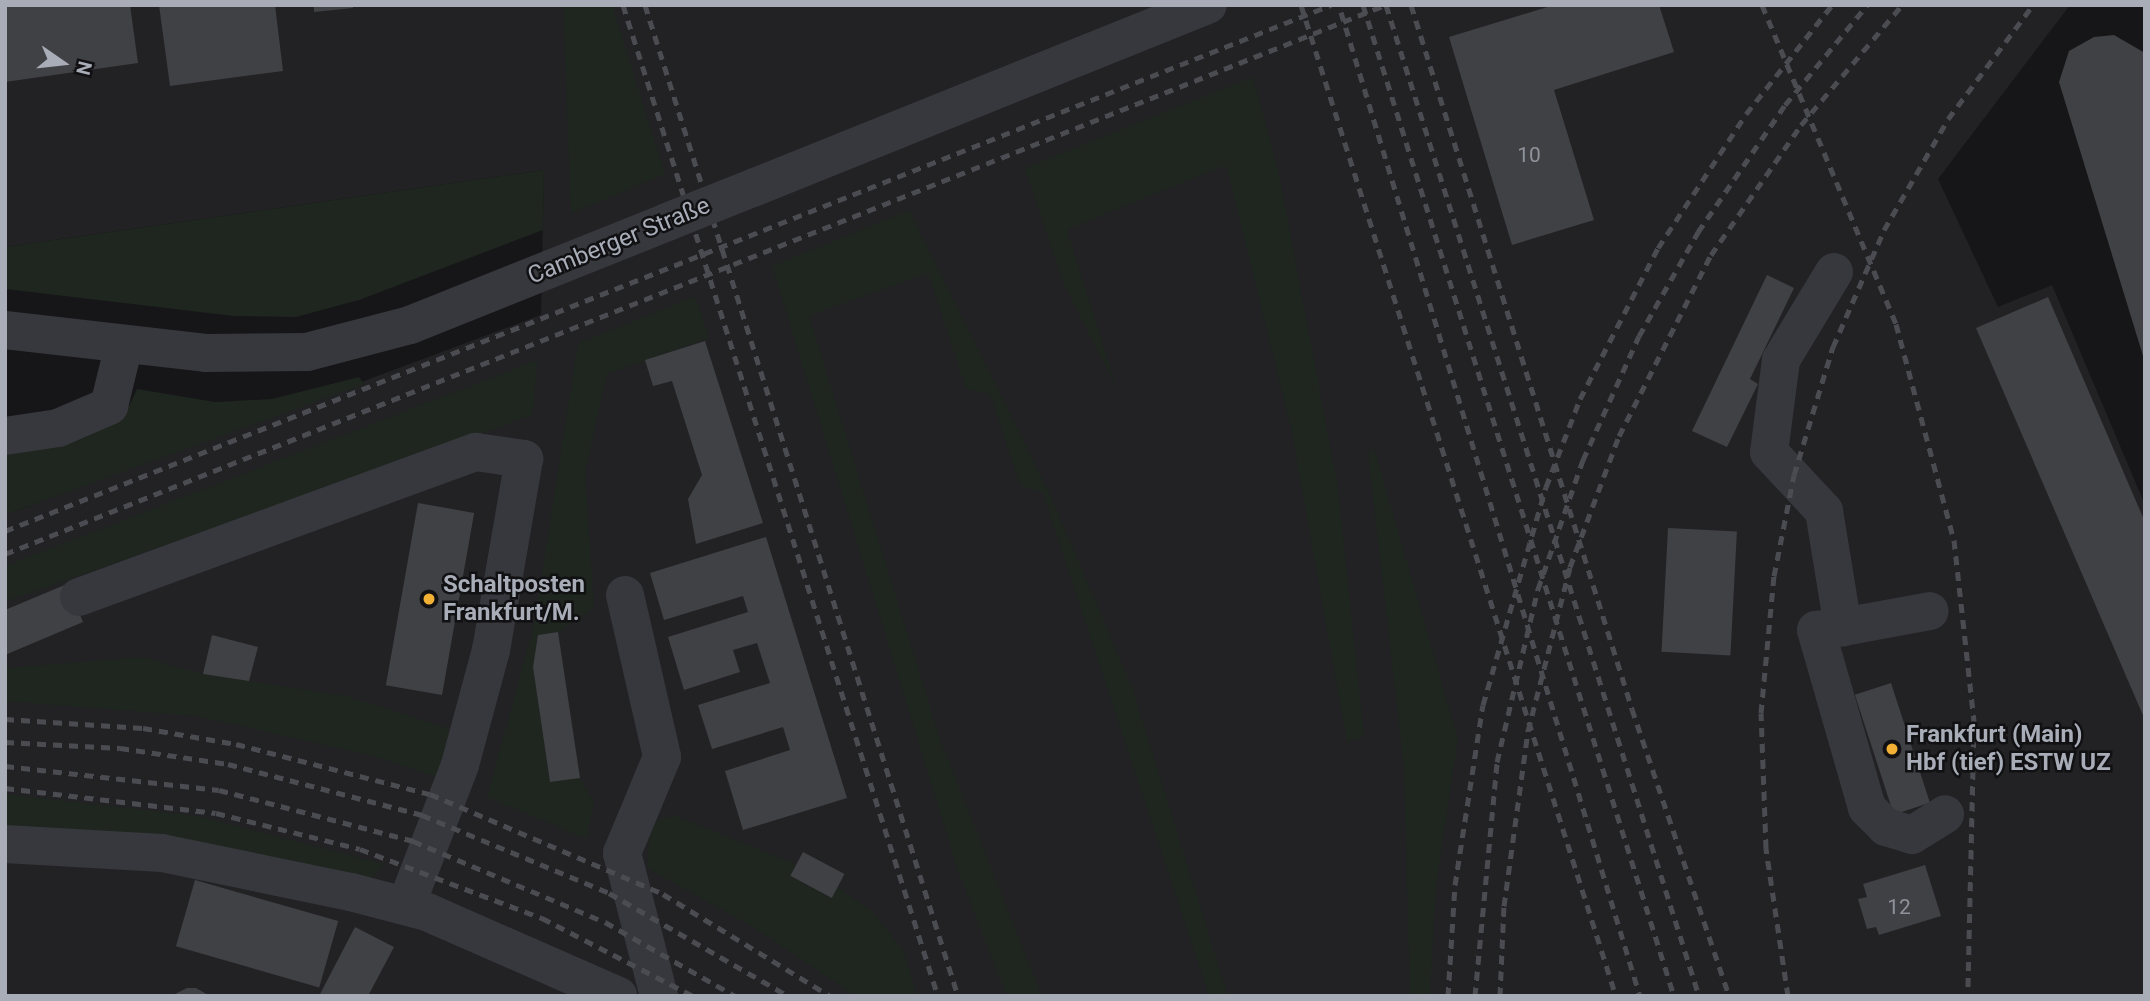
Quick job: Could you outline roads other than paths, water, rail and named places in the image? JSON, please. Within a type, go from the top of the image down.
[{"type":"street","name":"Camberger Straße","points":[[5,330],[124,345],[264,356],[307,352],[410,325],[1020,80],[1165,13],[1208,5]]},
{"type":"street","points":[[1834,272],[1781,360],[1769,452],[1824,511],[1843,628]]},
{"type":"street","points":[[13,426],[58,428],[109,406],[124,345]]},
{"type":"street","points":[[79,597],[476,452],[524,459],[491,650],[460,765],[407,906]]},
{"type":"street","points":[[625,595],[662,757],[622,853],[659,996]]},
{"type":"street","points":[[1930,611],[1843,628],[1816,630],[1867,808],[1886,827],[1912,835],[1945,814]]},
{"type":"street","points":[[5,844],[162,853],[407,906],[541,957],[618,996]]},
{"type":"railway","points":[[623,5],[938,996]]},
{"type":"railway","points":[[645,5],[958,996]]},
{"type":"railway","points":[[1301,5],[1616,996]]},
{"type":"railway","points":[[5,531],[1331,5]]},
{"type":"railway","points":[[1363,5],[1674,996]]},
{"type":"railway","points":[[5,554],[1385,5]]},
{"type":"railway","points":[[1386,5],[1699,996]]},
{"type":"railway","points":[[1411,5],[1632,709],[1729,996]]},
{"type":"railway","points":[[1762,5],[1896,324],[1954,540],[1974,722],[1968,996]]},
{"type":"railway","points":[[1448,996],[1455,885],[1483,705],[1546,487],[1580,399],[1658,248],[1746,114],[1832,5]]},
{"type":"railway","points":[[1475,996],[1497,762],[1538,589],[1583,460],[1639,336],[1698,232],[1785,105],[1867,5]]},
{"type":"railway","points":[[1500,996],[1504,906],[1528,731],[1570,567],[1619,436],[1711,255],[1801,125],[1902,5]]},
{"type":"railway","points":[[1788,996],[1766,848],[1761,713],[1774,576],[1794,475],[1833,347],[1884,230],[1948,119],[2033,5]]},
{"type":"railway","points":[[1341,12],[1640,996]]},
{"type":"railway","points":[[5,719],[143,728],[236,744],[430,794],[663,894],[830,996]]},
{"type":"railway","points":[[5,742],[120,748],[228,764],[422,815],[609,893],[788,996]]},
{"type":"railway","points":[[5,766],[219,790],[413,841],[605,922],[735,996]]},
{"type":"railway","points":[[5,788],[216,813],[360,849],[542,918],[693,996]]},
{"type":"place","name":"Schaltposten Frankfurt/M.","points":[[429,599]]},
{"type":"place","name":"Frankfurt (Main) Hbf (tief) ESTW UZ","points":[[1892,749]]}]
